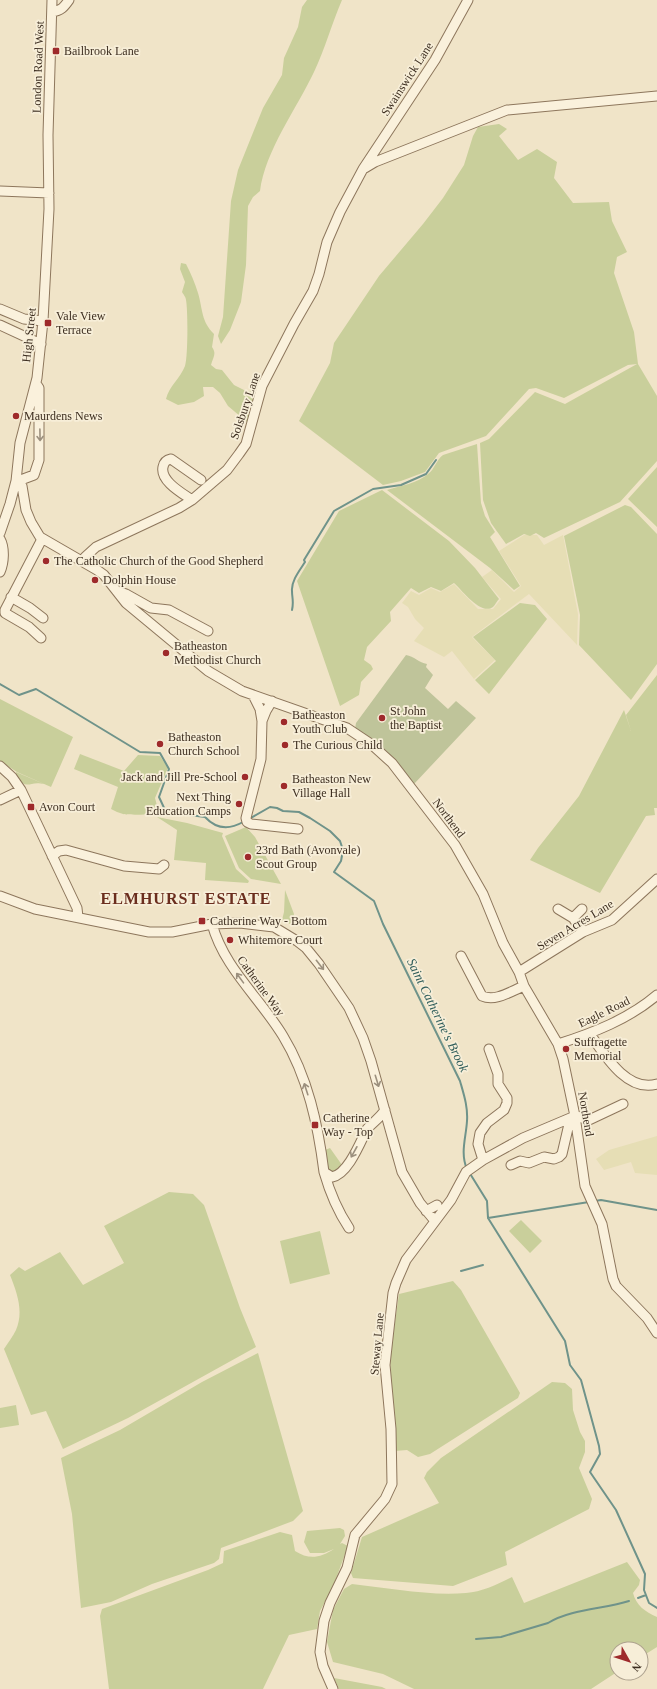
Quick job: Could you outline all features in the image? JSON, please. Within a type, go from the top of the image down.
[{"type":"street","name":"London Road West","points":[[48,135],[52,0]]},
{"type":"street","points":[[52,12],[58,12],[69,0]]},
{"type":"street","name":"Swainswick Lane","points":[[363,169],[435,60],[468,0]]},
{"type":"street","points":[[363,169],[375,162],[508,110],[657,96]]},
{"type":"street","name":"High Street","points":[[0,533],[17,481],[20,443],[36,385],[44,321],[49,193],[48,135]]},
{"type":"street","name":"Solsbury Lane","points":[[84,562],[86,557],[96,548],[179,508],[192,500],[227,470],[246,444],[262,386],[313,291],[327,242],[340,212],[363,169]]},
{"type":"street","points":[[0,191],[49,193]]},
{"type":"street","points":[[0,309],[24,319],[44,321]]},
{"type":"street","points":[[0,325],[41,344]]},
{"type":"street","points":[[36,385],[38,385],[39,388],[39,460],[34,475],[17,481],[22,486],[24,500],[31,522],[41,538],[11,597],[5,613],[29,627],[41,638]]},
{"type":"street","points":[[192,500],[167,481],[163,475],[162,469],[164,462],[171,459],[202,480]]},
{"type":"street","name":"Northend","points":[[41,538],[104,575],[126,603],[208,671],[231,686],[349,729],[387,758],[410,785],[462,856],[483,894],[503,943],[519,972],[524,986],[558,1044],[565,1066],[575,1116],[585,1186],[602,1224],[613,1279],[616,1286],[647,1318],[657,1333]]},
{"type":"street","points":[[0,539],[3,544],[0,572]]},
{"type":"street","points":[[117,591],[126,594],[151,608],[169,610],[208,631]]},
{"type":"street","points":[[11,597],[30,608],[43,618]]},
{"type":"street","points":[[254,695],[260,709],[262,721],[261,760],[247,820],[251,824],[298,829]]},
{"type":"street","points":[[262,721],[272,701]]},
{"type":"street","points":[[0,766],[12,777],[21,790],[77,908],[78,917]]},
{"type":"street","points":[[0,800],[21,790]]},
{"type":"street","points":[[52,856],[59,851],[66,850],[124,866],[159,869],[164,866]]},
{"type":"street","name":"Seven Acres Lane","points":[[519,972],[583,932],[612,920],[657,879]]},
{"type":"street","points":[[0,896],[35,909],[155,932],[172,932],[212,924],[240,923],[274,927],[297,941],[306,948],[329,976],[349,1008],[363,1038],[402,1172],[413,1193],[435,1221]]},
{"type":"street","points":[[558,909],[573,918],[583,932]]},
{"type":"street","points":[[573,918],[582,909]]},
{"type":"street","name":"Catherine Way","points":[[212,924],[215,935],[229,963],[283,1036],[300,1071],[319,1136],[324,1172],[331,1196],[339,1214],[349,1228]]},
{"type":"street","points":[[461,956],[482,996],[489,999],[494,998],[524,986]]},
{"type":"street","name":"Eagle Road","points":[[558,1044],[590,1034],[637,1010],[657,995]]},
{"type":"street","points":[[590,1034],[618,1072],[628,1079],[647,1085],[657,1084]]},
{"type":"street","points":[[483,1160],[478,1144],[480,1133],[487,1123],[504,1110],[507,1103],[507,1098],[498,1084],[498,1074],[489,1049]]},
{"type":"street","points":[[511,1165],[520,1161],[529,1163],[544,1157],[554,1159],[559,1157],[564,1148],[569,1124],[575,1116],[589,1120],[623,1104]]},
{"type":"street","points":[[324,1172],[332,1177],[337,1176],[344,1171],[371,1123],[382,1116],[385,1110]]},
{"type":"street","name":"Steway Lane","points":[[333,1689],[323,1666],[320,1652],[324,1621],[330,1603],[347,1568],[355,1535],[385,1499],[392,1484],[391,1429],[385,1365],[394,1289],[406,1260],[454,1194],[466,1172],[483,1160],[523,1138],[575,1116]]},
{"type":"street","points":[[426,1211],[437,1205]]},
{"type":"shaded area","points":[[524,535],[537,535],[544,545],[563,535],[578,614],[577,645],[529,594],[472,637],[495,660],[474,679],[452,651],[444,657],[414,641],[424,628],[415,619],[408,607],[402,603],[411,591],[419,595],[431,588],[440,592],[454,584],[478,609],[493,609],[501,599],[482,577],[492,570],[514,592],[521,586],[499,551]]},
{"type":"shaded area","points":[[657,1136],[657,1175],[635,1173],[631,1162],[604,1170],[596,1159],[609,1150]]},
{"type":"green space","points":[[307,0],[342,0],[314,72],[282,130],[268,161],[260,191],[253,197],[248,206],[246,265],[241,302],[230,330],[221,344],[218,336],[223,317],[231,201],[238,170],[263,108],[282,75],[284,58],[298,27],[302,7]]},
{"type":"green space","points":[[499,124],[507,129],[499,136],[518,160],[537,149],[557,162],[554,178],[573,203],[609,202],[612,221],[627,252],[617,257],[614,273],[634,332],[638,364],[657,396],[657,461],[620,502],[544,538],[536,533],[530,536],[524,534],[506,544],[491,523],[483,500],[480,443],[489,439],[535,392],[565,404],[637,364],[628,365],[564,398],[536,388],[529,389],[486,436],[439,453],[425,472],[401,481],[383,485],[299,421],[330,363],[334,343],[379,276],[443,198],[464,165],[473,136],[478,127]]},
{"type":"green space","points":[[181,263],[186,264],[190,271],[198,293],[203,315],[214,334],[212,347],[214,354],[211,365],[216,369],[222,370],[234,385],[248,392],[257,389],[247,422],[228,406],[220,393],[213,387],[203,387],[204,396],[194,402],[178,405],[166,399],[167,394],[183,371],[186,361],[187,313],[186,299],[182,292],[185,282],[180,269]]},
{"type":"green space","points":[[477,444],[481,503],[485,516],[495,532],[490,537],[520,586],[514,590],[490,568],[387,490],[409,484],[424,477],[430,472],[443,455]]},
{"type":"green space","points":[[657,467],[657,527],[628,499]]},
{"type":"green space","points":[[382,490],[449,541],[475,568],[499,599],[493,607],[488,609],[477,605],[454,583],[441,591],[431,587],[419,593],[411,588],[390,612],[391,621],[367,647],[364,660],[371,665],[373,669],[361,682],[359,695],[340,706],[297,581],[339,511]]},
{"type":"green space","points":[[625,505],[631,507],[657,534],[657,664],[631,700],[579,645],[580,615],[564,536]]},
{"type":"green space","points":[[520,603],[535,605],[547,619],[489,694],[475,680],[496,661],[473,637]]},
{"type":"green space","name":"St John the Baptist","points":[[406,655],[427,664],[426,667],[433,675],[425,688],[448,709],[456,701],[476,718],[414,784],[355,729],[356,723]]},
{"type":"green space","points":[[657,675],[657,808],[654,808],[655,815],[646,816],[600,893],[530,860],[579,796],[624,710],[631,731],[626,715]]},
{"type":"green space","points":[[0,699],[73,737],[51,787],[17,772],[0,761]]},
{"type":"green space","points":[[80,754],[124,771],[138,755],[160,756],[168,768],[155,798],[159,813],[126,814],[111,809],[118,787],[74,769]]},
{"type":"green space","points":[[16,772],[44,784],[39,783],[26,785],[15,776]]},
{"type":"green space","points":[[157,817],[187,823],[223,833],[222,836],[236,869],[249,881],[248,883],[205,880],[206,863],[174,860],[177,830]]},
{"type":"green space","points":[[246,827],[255,837],[281,884],[251,879],[239,868],[225,836]]},
{"type":"green space","points":[[285,890],[294,914],[292,925],[282,920]]},
{"type":"green space","points":[[330,1148],[342,1165],[334,1172],[328,1169],[325,1150]]},
{"type":"green space","points":[[169,1192],[193,1194],[204,1205],[240,1308],[256,1347],[128,1418],[63,1449],[46,1411],[31,1415],[4,1349],[16,1330],[19,1316],[19,1302],[10,1275],[19,1267],[25,1271],[60,1252],[83,1285],[124,1263],[104,1226]]},
{"type":"green space","points":[[521,1220],[542,1241],[530,1253],[509,1231]]},
{"type":"green space","points":[[320,1231],[330,1274],[290,1284],[280,1241]]},
{"type":"green space","points":[[453,1281],[461,1290],[520,1393],[518,1398],[430,1454],[418,1457],[407,1450],[395,1451],[390,1357],[399,1294]]},
{"type":"green space","points":[[258,1353],[303,1511],[293,1521],[221,1548],[219,1559],[214,1563],[152,1584],[111,1602],[81,1608],[72,1514],[61,1458],[120,1430],[202,1382]]},
{"type":"green space","points":[[552,1382],[565,1383],[572,1389],[573,1410],[580,1432],[585,1441],[585,1452],[579,1468],[592,1499],[589,1509],[505,1552],[507,1565],[453,1586],[353,1578],[351,1573],[362,1537],[439,1503],[424,1478],[427,1472],[441,1458]]},
{"type":"green space","points":[[16,1405],[19,1425],[0,1428],[0,1408]]},
{"type":"green space","points":[[340,1528],[344,1530],[345,1536],[340,1544],[342,1543],[348,1546],[333,1587],[320,1611],[317,1629],[289,1635],[263,1689],[109,1689],[100,1616],[102,1609],[208,1570],[223,1563],[224,1551],[280,1532],[292,1535],[295,1551],[305,1556],[319,1556],[334,1549],[324,1553],[310,1553],[304,1542],[307,1531]]},
{"type":"green space","points":[[627,1562],[640,1580],[639,1585],[633,1593],[636,1601],[645,1610],[657,1617],[657,1647],[649,1652],[649,1641],[609,1641],[609,1677],[591,1689],[414,1689],[383,1674],[333,1662],[327,1642],[333,1610],[344,1589],[352,1584],[423,1593],[452,1594],[478,1591],[496,1585],[512,1577],[524,1603]]},
{"type":"green space","points":[[334,1678],[382,1687],[386,1689],[339,1689]]},
{"type":"waterway","points":[[292,610],[292,587],[294,580],[305,562],[304,560],[334,511],[373,489],[401,485],[426,474],[436,460]]},
{"type":"waterway","name":"Saint Catherine's Brook","points":[[0,684],[19,695],[36,689],[140,752],[160,753],[169,769],[159,797],[166,812],[205,817],[214,824],[223,827],[238,825],[243,822]]},
{"type":"waterway","name":"Saint Catherine's Brook","points":[[249,819],[270,807],[283,811],[299,812],[330,831],[340,841],[343,850],[341,861],[334,872],[374,901],[383,924],[460,1081],[467,1111],[464,1145],[464,1157],[467,1169]]},
{"type":"waterway","name":"Saint Catherine's Brook","points":[[469,1172],[487,1201],[488,1218],[565,1341],[570,1365],[581,1380],[599,1446],[600,1454],[590,1472],[616,1510],[645,1574],[644,1590],[649,1603],[657,1608]]},
{"type":"waterway","points":[[595,1201],[601,1200],[657,1210]]},
{"type":"waterway","points":[[488,1218],[589,1202]]},
{"type":"waterway","points":[[461,1271],[483,1265]]},
{"type":"waterway","points":[[638,1598],[646,1595]]},
{"type":"waterway","points":[[476,1639],[501,1637],[548,1623],[557,1618],[577,1612],[629,1601]]},
{"type":"place","name":"Bailbrook Lane","points":[[56,51]]},
{"type":"place","name":"Vale View Terrace","points":[[48,323]]},
{"type":"place","name":"Maurdens News","points":[[16,416]]},
{"type":"place","name":"The Catholic Church of the Good Shepherd","points":[[46,561]]},
{"type":"place","name":"Dolphin House","points":[[95,580]]},
{"type":"place","name":"Batheaston Methodist Church","points":[[166,653]]},
{"type":"place","name":"St John the Baptist","points":[[382,718]]},
{"type":"place","name":"Batheaston Youth Club","points":[[284,722]]},
{"type":"place","name":"Batheaston Church School","points":[[160,744]]},
{"type":"place","name":"The Curious Child","points":[[285,745]]},
{"type":"place","name":"Jack and Jill Pre-School","points":[[245,777]]},
{"type":"place","name":"Batheaston New Village Hall","points":[[284,786]]},
{"type":"place","name":"Next Thing Education Camps","points":[[239,804]]},
{"type":"place","name":"Avon Court","points":[[31,807]]},
{"type":"place","name":"23rd Bath (Avonvale) Scout Group","points":[[248,857]]},
{"type":"place","name":"Catherine Way - Bottom","points":[[202,921]]},
{"type":"place","name":"Whitemore Court","points":[[230,940]]},
{"type":"place","name":"Suffragette Memorial","points":[[566,1049]]},
{"type":"place","name":"Catherine Way - Top","points":[[315,1125]]},
{"type":"district","name":"ELMHURST ESTATE","points":[[186,898]]}]
